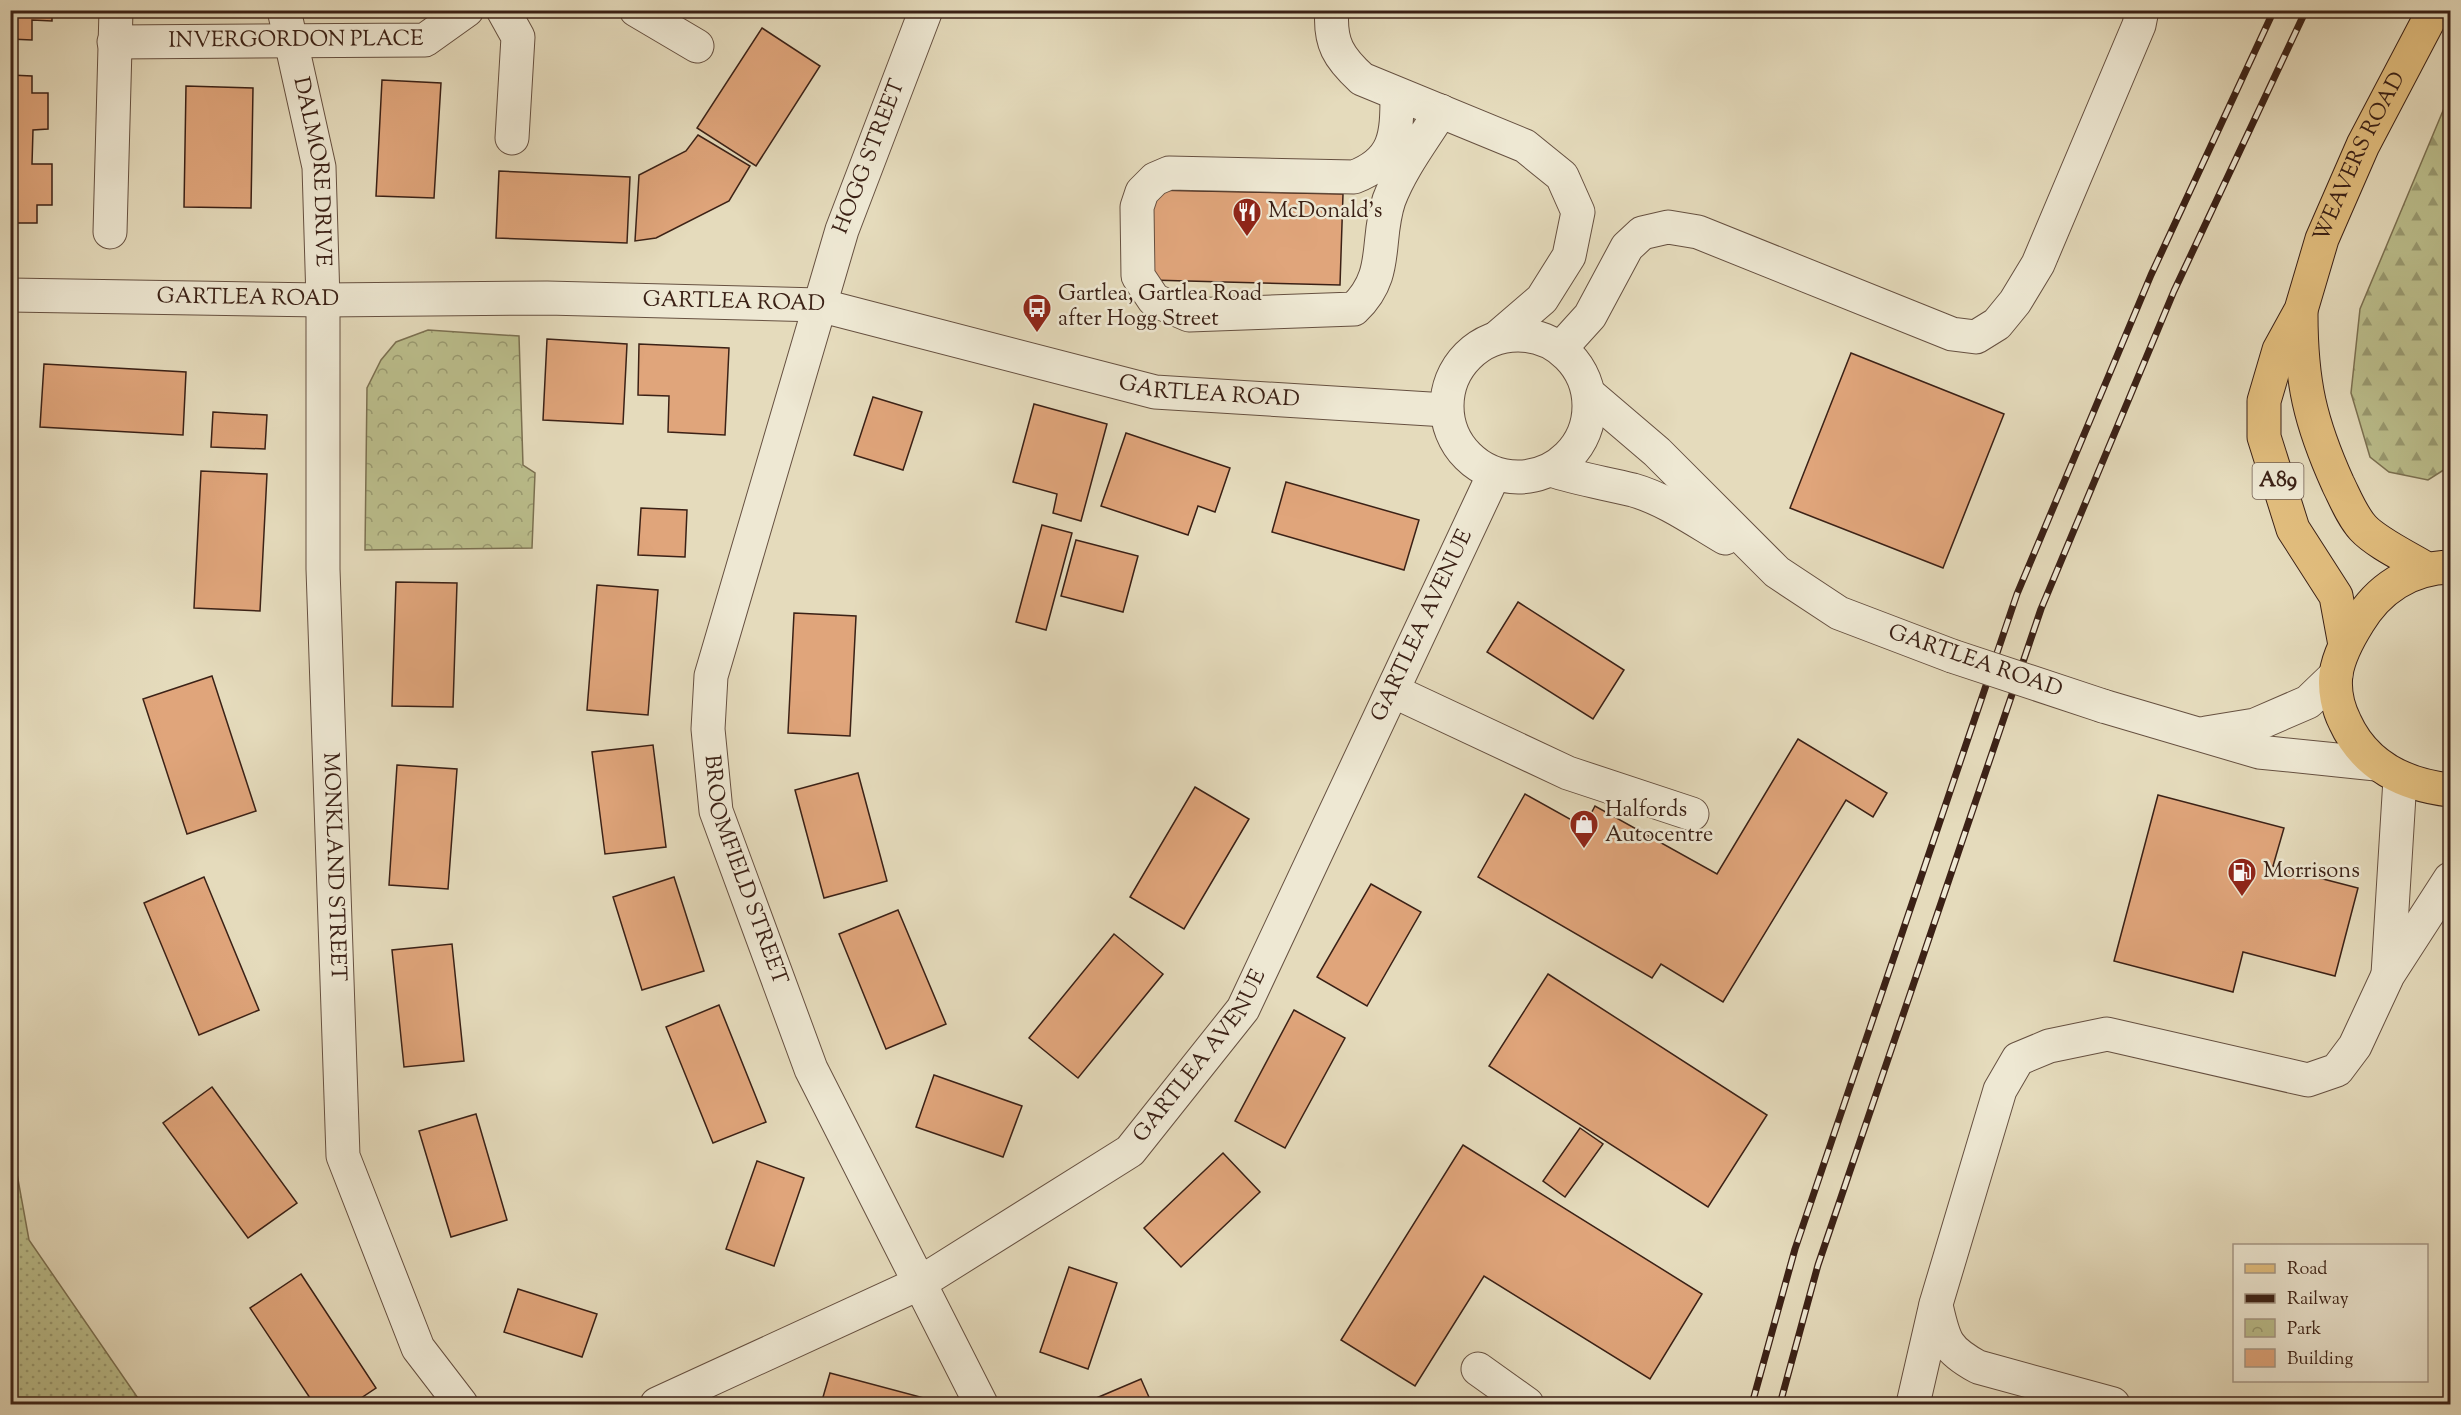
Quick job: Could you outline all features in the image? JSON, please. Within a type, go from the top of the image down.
[{"type":"main road","name":"WEAVERS ROAD","points":[[2340,660],[2336,596],[2293,529],[2264,437],[2264,401],[2279,350],[2301,309],[2322,238],[2363,145],[2434,10]]},
{"type":"main road","name":"WEAVERS ROAD","points":[[2301,309],[2301,363],[2306,400],[2322,449],[2349,507],[2364,528],[2444,567]]},
{"type":"main road","name":"A89","points":[[2444,567],[2400,579],[2379,596],[2363,614],[2340,660],[2338,707],[2352,738],[2388,771],[2426,788],[2451,790]]},
{"type":"street","name":"INVERGORDON PLACE","points":[[110,232],[115,26],[287,26],[425,40],[467,10]]},
{"type":"street","points":[[503,10],[518,37],[512,138]]},
{"type":"street","points":[[636,10],[698,46]]},
{"type":"street","name":"HOGG STREET","points":[[819,305],[842,230],[926,10]]},
{"type":"street","points":[[1332,10],[1330,30],[1342,62],[1362,79],[1525,146],[1562,176],[1578,212],[1569,256],[1542,298],[1499,336]]},
{"type":"street","points":[[1561,348],[1590,316],[1627,247],[1642,233],[1668,227],[1698,232],[1952,334],[1976,337],[1997,324],[2015,302],[2038,264],[2139,25],[2142,10]]},
{"type":"street","name":"DALMORE DRIVE","points":[[287,26],[319,167],[323,300]]},
{"type":"street","points":[[1397,95],[1397,131],[1391,147],[1370,171],[1354,177],[1169,173],[1155,179],[1142,192],[1137,207],[1138,276],[1144,288],[1154,300],[1189,315],[1354,309],[1368,295],[1376,278],[1388,203],[1397,180],[1441,111]]},
{"type":"street","name":"GARTLEA ROAD","points":[[10,295],[323,300],[547,298],[819,305],[1155,392],[1446,410]]},
{"type":"street","name":"MONKLAND STREET","points":[[323,300],[323,569],[343,1156],[418,1348],[461,1404]]},
{"type":"street","name":"BROOMFIELD STREET","points":[[819,305],[711,676],[708,729],[716,811],[811,1069],[918,1284],[981,1404]]},
{"type":"street","name":"GARTLEA ROAD","points":[[1533,335],[1561,348],[1579,367],[1589,394],[1588,422],[1575,449],[1551,470],[1527,477],[1494,474],[1468,459],[1453,439],[1446,410],[1449,385],[1456,368],[1473,350],[1499,336],[1533,335]]},
{"type":"street","name":"GARTLEA ROAD","points":[[1589,394],[1658,452],[1777,572],[1839,613],[1952,656],[2103,706],[2259,752],[2388,771]]},
{"type":"street","name":"GARTLEA ROAD","points":[[1551,470],[1582,480],[1635,490],[1665,504],[1765,561]]},
{"type":"street","name":"GARTLEA AVENUE","points":[[657,1404],[918,1284],[1130,1151],[1243,1009],[1494,474]]},
{"type":"street","name":"GARTLEA ROAD","points":[[2198,734],[2255,725],[2308,702],[2340,660]]},
{"type":"street","points":[[1393,691],[1568,773],[1692,814]]},
{"type":"street","points":[[2388,771],[2388,975]]},
{"type":"street","points":[[1913,1404],[1936,1304],[2000,1090],[2018,1059],[2049,1046],[2107,1034],[2308,1080],[2337,1070],[2355,1046],[2388,975],[2451,879]]},
{"type":"street","points":[[1936,1304],[1944,1341],[1958,1356],[1978,1367],[2113,1404]]},
{"type":"street","points":[[1478,1369],[1527,1404]]},
{"type":"green space","points":[[2450,94],[2450,252],[2444,337],[2450,357],[2450,466],[2428,480],[2389,472],[2370,457],[2351,393],[2360,309]]},
{"type":"green space","points":[[428,330],[519,336],[523,465],[535,473],[532,548],[365,550],[367,388],[381,360],[396,342]]},
{"type":"green space","points":[[11,538],[17,538],[17,1174],[29,1240],[142,1404],[11,1404]]},
{"type":"building","points":[[10,10],[52,10],[52,21],[32,20],[32,40],[10,39]]},
{"type":"building","points":[[762,28],[820,66],[756,166],[697,128]]},
{"type":"building","points":[[10,75],[32,76],[32,93],[48,93],[48,129],[33,130],[32,164],[52,164],[52,205],[37,205],[37,223],[10,223]]},
{"type":"building","points":[[382,80],[441,83],[434,198],[376,196]]},
{"type":"building","points":[[186,86],[253,88],[251,208],[184,207]]},
{"type":"building","points":[[698,135],[750,166],[729,201],[656,238],[635,241],[639,175],[686,151]]},
{"type":"building","points":[[499,171],[630,177],[627,243],[496,238]]},
{"type":"building","name":"McDonald's","points":[[1153,190],[1343,194],[1340,285],[1150,280]]},
{"type":"building","points":[[547,339],[627,344],[623,424],[543,420]]},
{"type":"building","points":[[639,344],[729,348],[725,435],[668,432],[669,396],[638,395]]},
{"type":"building","points":[[1851,353],[2004,414],[1943,568],[1790,508]]},
{"type":"building","points":[[44,364],[186,372],[183,435],[40,427]]},
{"type":"building","points":[[873,397],[922,412],[903,470],[854,455]]},
{"type":"building","points":[[1034,404],[1107,424],[1081,521],[1053,513],[1057,494],[1013,482]]},
{"type":"building","points":[[213,412],[267,415],[265,449],[211,447]]},
{"type":"building","points":[[1126,433],[1230,468],[1215,512],[1198,506],[1188,535],[1101,506]]},
{"type":"building","points":[[201,471],[267,474],[260,611],[194,608]]},
{"type":"building","points":[[1286,482],[1419,520],[1404,570],[1272,532]]},
{"type":"building","points":[[641,508],[687,510],[685,557],[638,555]]},
{"type":"building","points":[[1042,525],[1072,533],[1046,630],[1016,622]]},
{"type":"building","points":[[1076,540],[1138,556],[1123,612],[1061,596]]},
{"type":"building","points":[[396,582],[457,583],[453,707],[392,706]]},
{"type":"building","points":[[597,585],[658,590],[648,715],[587,710]]},
{"type":"building","points":[[1518,602],[1624,670],[1593,719],[1487,652]]},
{"type":"building","points":[[794,613],[856,616],[850,736],[788,733]]},
{"type":"building","points":[[212,676],[256,811],[187,834],[143,699]]},
{"type":"building","name":"Halfords Autocentre","points":[[1798,739],[1887,793],[1873,817],[1846,800],[1723,1002],[1661,964],[1652,978],[1478,877],[1525,794],[1584,827],[1595,806],[1717,874]]},
{"type":"building","points":[[653,745],[666,847],[605,854],[592,752]]},
{"type":"building","points":[[397,765],[457,769],[448,889],[389,885]]},
{"type":"building","points":[[858,773],[887,881],[824,898],[795,790]]},
{"type":"building","points":[[1195,787],[1249,819],[1184,929],[1130,897]]},
{"type":"building","points":[[2158,795],[2284,828],[2273,866],[2358,888],[2335,976],[2243,952],[2233,992],[2114,961]]},
{"type":"building","points":[[204,877],[259,1010],[199,1035],[144,903]]},
{"type":"building","points":[[674,877],[704,971],[642,990],[613,897]]},
{"type":"building","points":[[1371,884],[1421,912],[1367,1006],[1317,977]]},
{"type":"building","points":[[898,910],[946,1024],[886,1049],[839,934]]},
{"type":"building","points":[[1114,934],[1163,974],[1078,1078],[1029,1038]]},
{"type":"building","points":[[452,944],[464,1061],[404,1067],[392,950]]},
{"type":"building","points":[[1548,974],[1767,1115],[1708,1207],[1489,1066]]},
{"type":"building","points":[[719,1005],[766,1122],[713,1143],[666,1027]]},
{"type":"building","points":[[1294,1010],[1345,1038],[1285,1148],[1235,1121]]},
{"type":"building","points":[[934,1075],[1022,1106],[1003,1157],[916,1127]]},
{"type":"building","points":[[212,1087],[297,1203],[248,1238],[163,1123]]},
{"type":"building","points":[[476,1114],[507,1220],[451,1237],[419,1131]]},
{"type":"building","points":[[1580,1128],[1603,1144],[1565,1197],[1543,1181]]},
{"type":"building","points":[[1463,1145],[1702,1294],[1650,1379],[1484,1276],[1415,1386],[1341,1340]]},
{"type":"building","points":[[1223,1153],[1260,1192],[1181,1267],[1144,1228]]},
{"type":"building","points":[[757,1161],[804,1178],[774,1266],[726,1249]]},
{"type":"building","points":[[1069,1267],[1117,1283],[1088,1369],[1040,1352]]},
{"type":"building","points":[[301,1274],[376,1388],[352,1404],[314,1404],[250,1308]]},
{"type":"building","points":[[518,1289],[597,1314],[582,1357],[504,1332]]},
{"type":"building","points":[[830,1373],[924,1398],[923,1404],[821,1404]]},
{"type":"building","points":[[1141,1379],[1152,1404],[1088,1404],[1087,1402]]},
{"type":"railway","points":[[1752,1404],[1795,1249],[2017,594],[2151,275],[2274,10]]},
{"type":"railway","points":[[1780,1404],[1818,1265],[2041,609],[2174,291],[2306,10]]},
{"type":"place","name":"McDonald's","points":[[1247,238]]},
{"type":"place","name":"Gartlea, Gartlea Road after Hogg Street","points":[[1037,334]]},
{"type":"place","name":"Halfords Autocentre","points":[[1584,850]]},
{"type":"place","name":"Morrisons","points":[[2242,898]]}]
